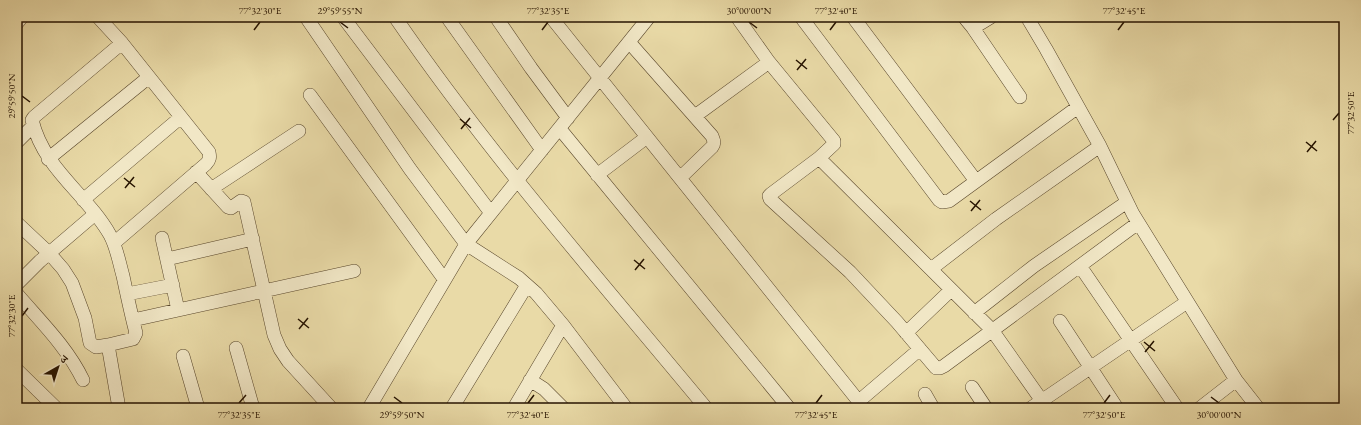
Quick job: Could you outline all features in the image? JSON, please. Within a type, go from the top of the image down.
[{"type":"street","points":[[17,23],[22,17]]},
{"type":"street","points":[[98,17],[150,77],[209,152],[210,156],[209,160],[196,172],[114,243]]},
{"type":"street","points":[[306,17],[410,169],[466,244],[527,285],[536,293],[563,325],[626,408]]},
{"type":"street","points":[[343,17],[491,213]]},
{"type":"street","points":[[395,17],[428,66],[517,181],[706,408]]},
{"type":"street","points":[[447,17],[542,150]]},
{"type":"street","points":[[496,17],[568,118]]},
{"type":"street","points":[[550,17],[861,404],[920,349]]},
{"type":"street","points":[[369,408],[466,244],[649,17]]},
{"type":"street","points":[[737,17],[769,62],[834,141],[832,147],[771,194],[769,196],[770,199],[850,272],[936,368],[944,366],[1138,223]]},
{"type":"street","points":[[801,17],[942,202],[949,201],[1078,107]]},
{"type":"street","points":[[853,17],[976,181]]},
{"type":"street","points":[[964,17],[1020,97]]},
{"type":"street","points":[[973,28],[991,17]]},
{"type":"street","points":[[1027,17],[1100,146],[1138,223],[1236,380],[1258,408]]},
{"type":"street","points":[[629,42],[712,136],[714,144],[680,178]]},
{"type":"street","points":[[17,222],[49,253],[72,282],[85,318],[90,343],[96,347],[133,338],[136,332],[117,251],[111,236],[95,214],[48,159],[33,126],[32,120],[122,43]]},
{"type":"street","points":[[694,116],[769,62]]},
{"type":"street","points":[[48,159],[150,77]]},
{"type":"street","points":[[310,95],[444,279]]},
{"type":"street","points":[[83,200],[181,117]]},
{"type":"street","points":[[17,142],[33,126]]},
{"type":"street","points":[[560,128],[789,408]]},
{"type":"street","points":[[211,189],[299,131]]},
{"type":"street","points":[[597,174],[647,137]]},
{"type":"street","points":[[930,269],[996,219],[1100,146]]},
{"type":"street","points":[[818,158],[992,330],[1040,406],[1130,340],[1187,302]]},
{"type":"street","points":[[196,172],[228,207],[230,208],[241,201],[244,202],[274,335],[280,349],[288,360],[331,408]]},
{"type":"street","points":[[974,313],[1034,266],[1127,202]]},
{"type":"street","points":[[17,284],[49,253],[95,214]]},
{"type":"street","points":[[162,238],[178,310]]},
{"type":"street","points":[[167,259],[253,239]]},
{"type":"street","points":[[1080,266],[1178,408]]},
{"type":"street","points":[[133,320],[354,271]]},
{"type":"street","points":[[127,294],[173,285]]},
{"type":"street","points":[[452,408],[527,285]]},
{"type":"street","points":[[906,333],[951,290]]},
{"type":"street","points":[[17,294],[62,345],[75,363],[83,380]]},
{"type":"street","points":[[1060,321],[1117,408]]},
{"type":"street","points":[[514,408],[563,325]]},
{"type":"street","points":[[108,345],[119,408]]},
{"type":"street","points":[[236,348],[253,408]]},
{"type":"street","points":[[183,356],[198,408]]},
{"type":"street","points":[[17,370],[56,408]]},
{"type":"street","points":[[530,380],[544,389],[563,408]]},
{"type":"street","points":[[1200,408],[1236,380]]},
{"type":"street","points":[[972,387],[986,408]]},
{"type":"street","points":[[925,394],[933,408]]}]
